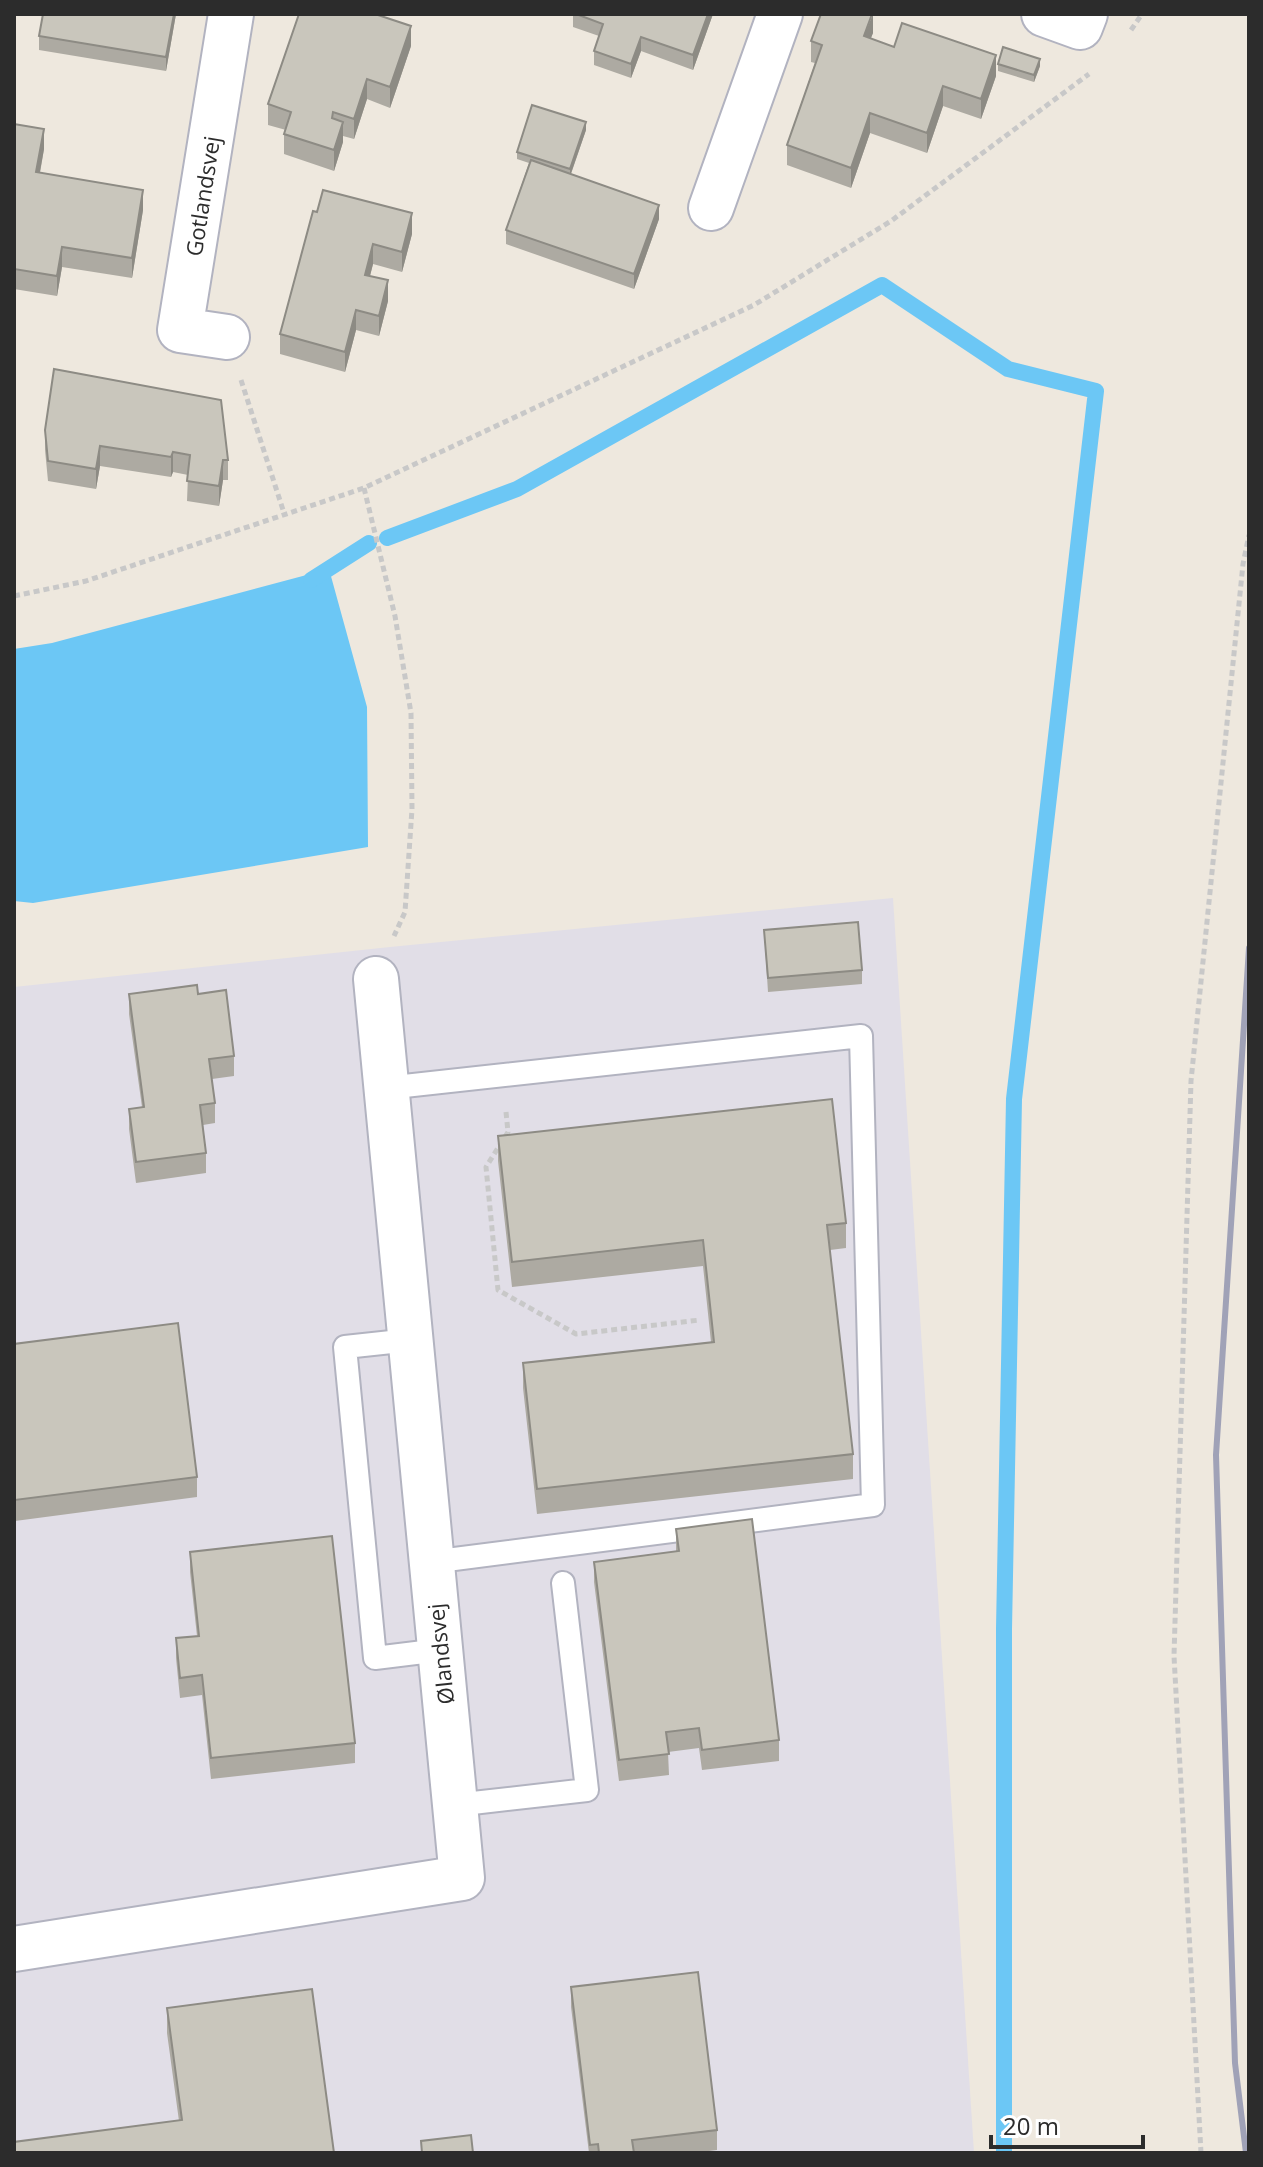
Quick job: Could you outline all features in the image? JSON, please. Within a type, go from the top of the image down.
[{"type":"street","name":"Gotlandsvej","points":[[227,337],[180,330],[231,14]]},
{"type":"street","points":[[711,208],[780,14]]},
{"type":"street","points":[[1044,14],[1080,27],[1085,14]]},
{"type":"street","name":"Ølandsvej","points":[[14,1949],[462,1878],[376,979]]},
{"type":"lane","points":[[386,1088],[861,1036],[873,1505],[431,1562]]},
{"type":"lane","points":[[410,1340],[345,1347],[346,1363],[375,1658],[440,1650]]},
{"type":"lane","points":[[455,1805],[587,1790],[563,1583]]},
{"type":"path","points":[[1128,33],[1142,14]]},
{"type":"path","points":[[14,596],[86,581],[364,488],[754,305],[891,221],[1089,74],[1098,64]]},
{"type":"path","points":[[227,337],[285,516]]},
{"type":"path","points":[[364,488],[395,616],[411,713],[412,809],[405,912],[376,979]]},
{"type":"path","points":[[1201,2153],[1174,1656],[1176,1576],[1191,1081],[1243,564],[1249,535]]},
{"type":"path","points":[[502,1075],[508,1132],[486,1167],[498,1290],[576,1334],[700,1320]]},
{"type":"shaded area","points":[[893,898],[974,2153],[14,2153],[14,987]]},
{"type":"water","points":[[329,569],[367,707],[368,847],[33,903],[14,901],[14,649],[52,643]]},
{"type":"building","points":[[43,14],[174,14],[166,57],[39,36]]},
{"type":"building","points":[[299,14],[375,14],[411,26],[390,87],[367,79],[354,119],[333,112],[332,118],[343,122],[334,150],[284,134],[291,112],[268,104]]},
{"type":"building","points":[[576,14],[708,14],[693,55],[641,37],[631,64],[594,51],[603,24]]},
{"type":"building","points":[[821,14],[872,14],[864,36],[894,47],[902,23],[996,55],[981,99],[943,86],[927,133],[870,113],[851,168],[787,145],[822,45],[811,41]]},
{"type":"building","points":[[1003,47],[1040,59],[1034,75],[998,64]]},
{"type":"building","points":[[532,105],[586,122],[570,169],[517,152]]},
{"type":"building","points":[[14,124],[44,129],[36,172],[143,190],[132,258],[62,247],[57,276],[14,269]]},
{"type":"building","points":[[531,160],[659,205],[634,274],[506,230]]},
{"type":"building","points":[[323,190],[412,213],[402,252],[373,244],[365,275],[388,280],[379,316],[356,310],[345,352],[280,334],[313,211],[317,212]]},
{"type":"building","points":[[54,369],[221,400],[228,460],[223,460],[219,486],[187,481],[190,455],[173,452],[171,457],[100,446],[96,469],[48,461],[45,430]]},
{"type":"building","points":[[858,922],[862,970],[768,978],[764,930]]},
{"type":"building","points":[[197,985],[198,994],[226,990],[234,1056],[209,1059],[215,1103],[200,1105],[206,1153],[136,1162],[129,1109],[144,1107],[129,994]]},
{"type":"building","points":[[832,1099],[846,1223],[827,1225],[853,1454],[537,1489],[523,1363],[714,1342],[703,1240],[512,1262],[498,1136]]},
{"type":"building","points":[[178,1323],[197,1477],[15,1500],[14,1344]]},
{"type":"building","points":[[752,1519],[779,1740],[702,1750],[699,1728],[666,1732],[669,1754],[619,1760],[594,1562],[679,1551],[676,1529]]},
{"type":"building","points":[[332,1536],[355,1743],[211,1758],[202,1675],[180,1678],[176,1638],[199,1636],[190,1552]]},
{"type":"building","points":[[698,1972],[717,2130],[632,2140],[634,2153],[599,2153],[598,2144],[590,2145],[571,1987]]},
{"type":"building","points":[[312,1989],[334,2153],[14,2153],[14,2142],[182,2120],[167,2008]]},
{"type":"building","points":[[471,2135],[473,2153],[422,2153],[421,2141]]},
{"type":"waterway","points":[[387,538],[517,489],[882,285],[1008,369],[1096,391],[1014,1099],[1004,1629],[1004,2153]]},
{"type":"waterway","points":[[311,580],[369,543]]},
{"type":"railway","points":[[1246,2153],[1235,2063],[1216,1455],[1249,948]]}]
